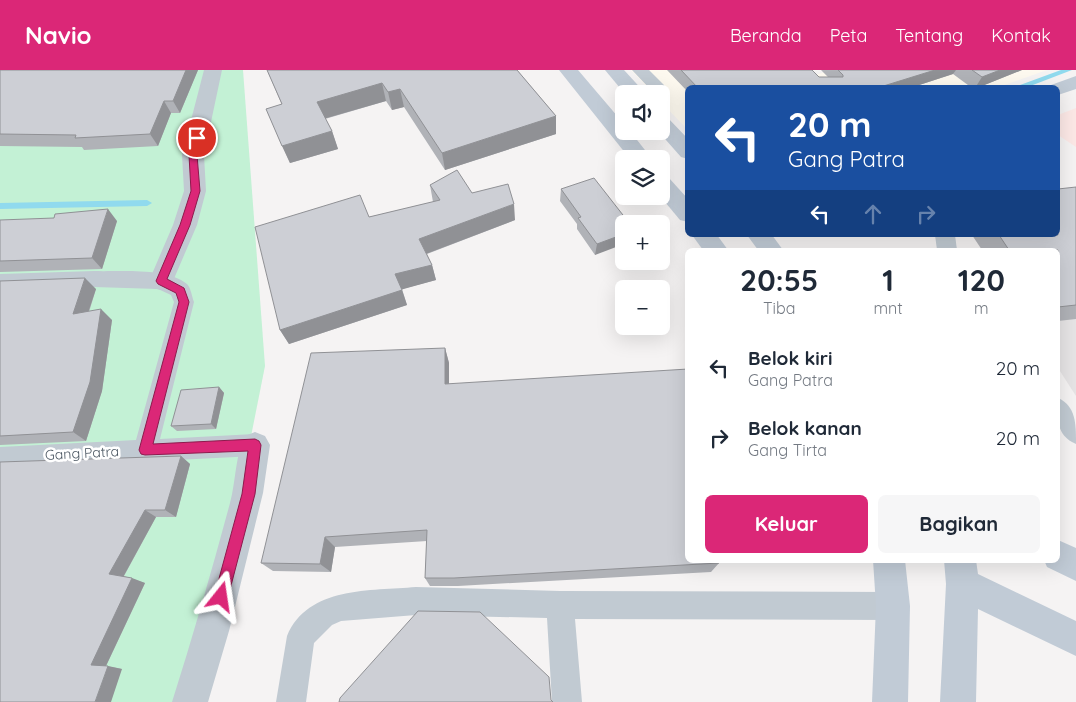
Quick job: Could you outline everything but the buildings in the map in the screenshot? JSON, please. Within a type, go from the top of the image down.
[{"type":"main road","points":[[568,70],[635,150]]},
{"type":"main road","points":[[614,70],[628,85]]},
{"type":"main road","points":[[1060,88],[1076,82]]},
{"type":"main road","points":[[670,132],[685,149]]},
{"type":"main road","points":[[670,193],[685,211]]},
{"type":"main road","points":[[706,237],[714,248]]},
{"type":"main road","points":[[761,237],[769,248]]},
{"type":"main road","points":[[1060,557],[1076,565]]},
{"type":"main road","points":[[889,563],[893,606],[890,702]]},
{"type":"main road","points":[[958,702],[961,572],[1076,639]]},
{"type":"street","points":[[161,281],[185,225],[195,191],[193,155],[213,70]]},
{"type":"street","points":[[190,702],[212,631],[248,494],[255,445]]},
{"type":"lane","points":[[640,70],[655,85]]},
{"type":"lane","points":[[0,282],[94,279],[161,281],[180,290],[184,302],[145,450]]},
{"type":"lane","points":[[1060,411],[1076,433]]},
{"type":"lane","name":"Gang Patra","points":[[0,458],[255,445]]},
{"type":"lane","points":[[291,702],[301,636],[322,616],[341,607],[416,601],[560,605],[893,606]]},
{"type":"lane","points":[[560,605],[567,702]]},
{"type":"shaded area","points":[[631,70],[796,70],[805,78],[832,70],[1047,70],[1004,85],[685,85],[685,127],[670,111],[670,85],[645,85]]},
{"type":"shaded area","points":[[1076,108],[1076,147],[1060,136],[1060,114]]},
{"type":"shaded area","points":[[1076,318],[1076,396],[1060,371],[1060,320]]},
{"type":"green space","points":[[0,70],[243,70],[265,366],[198,702],[0,702]]},
{"type":"waterway","points":[[1025,85],[1068,70]]},
{"type":"waterway","points":[[0,206],[147,203]]},
{"type":"route","points":[[197,138],[193,155],[195,191],[185,225],[161,281],[180,290],[184,302],[145,450],[255,445],[248,494],[221,597]]}]
